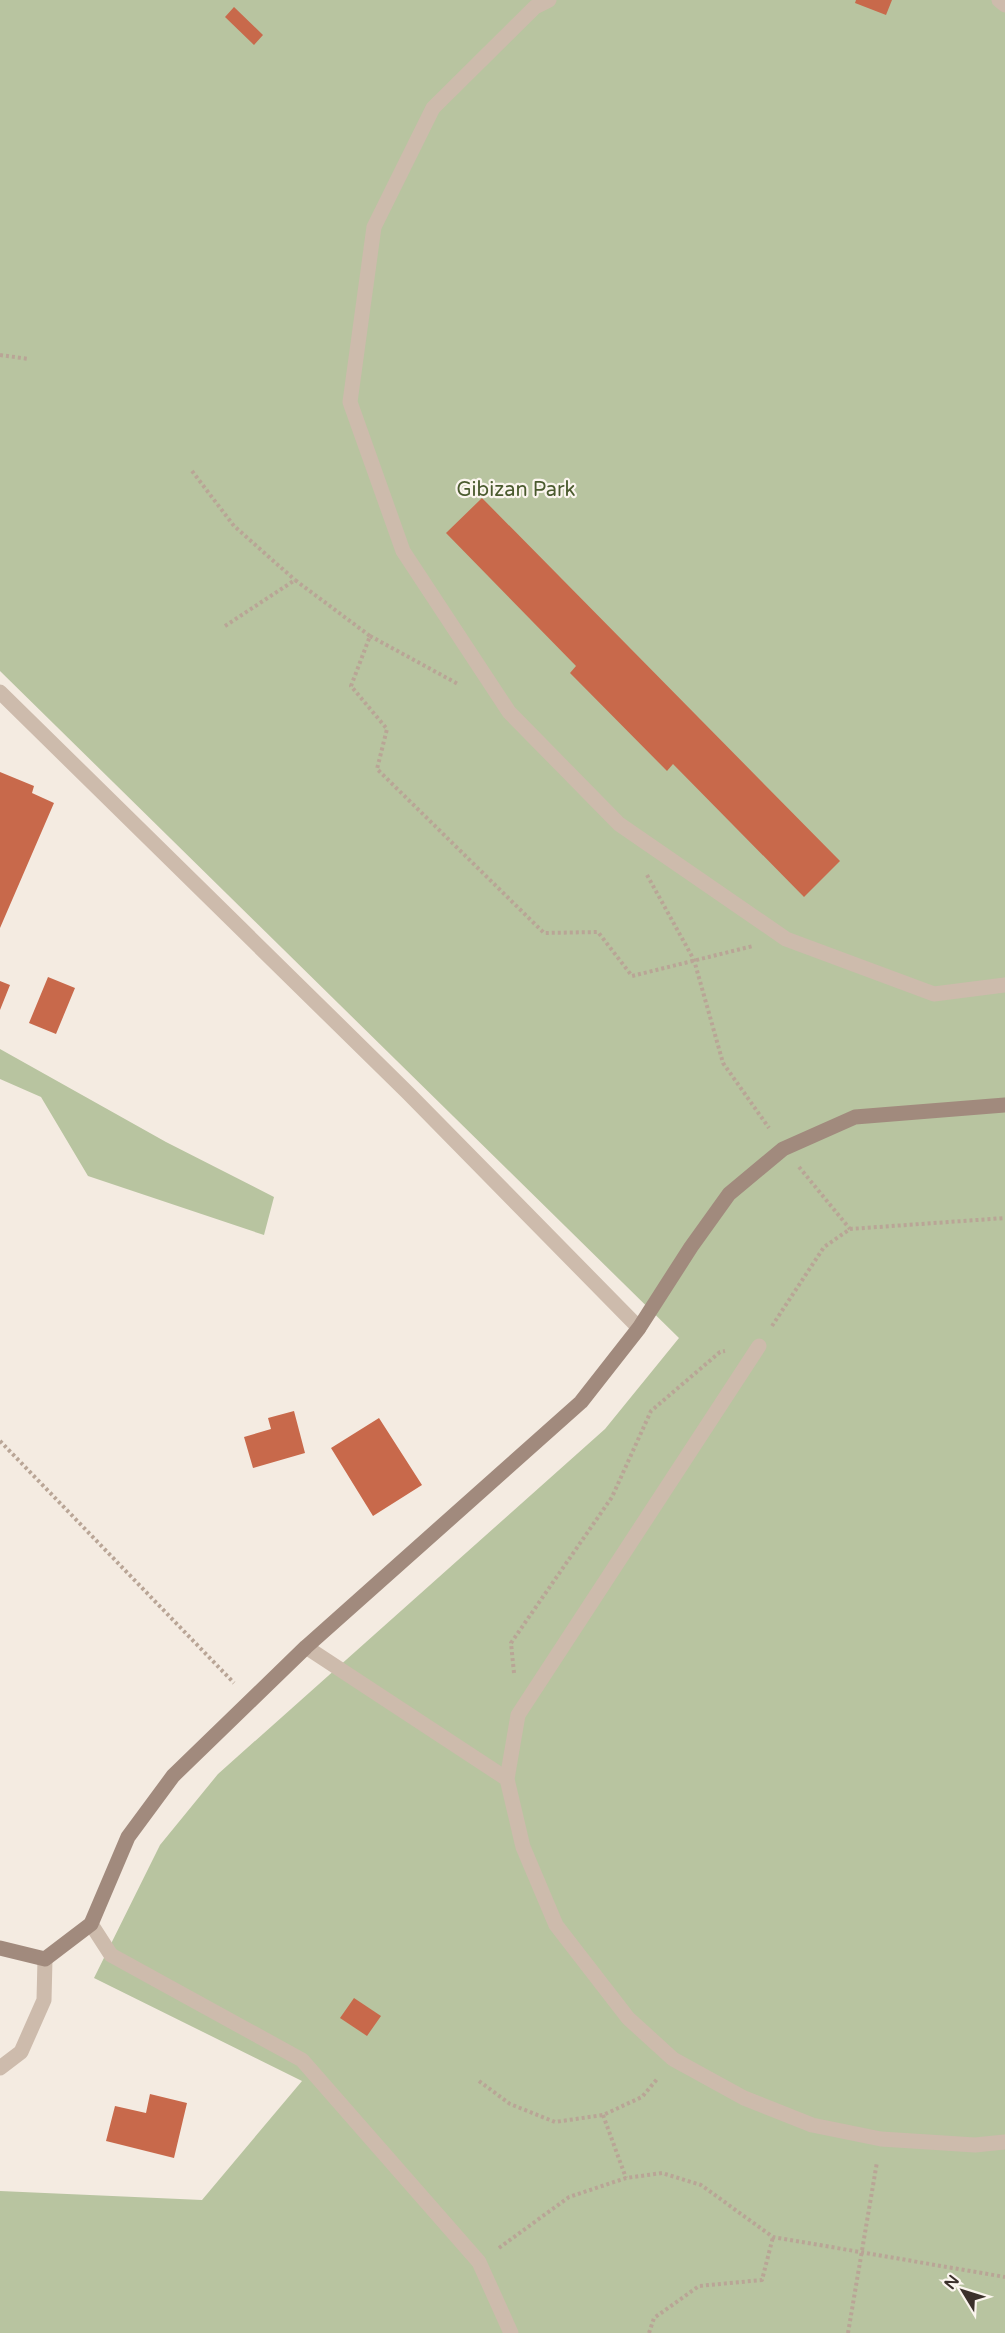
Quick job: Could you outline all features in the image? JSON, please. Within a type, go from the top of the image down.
[{"type":"street","points":[[549,0],[535,7],[433,108],[374,227],[350,402],[404,551],[509,712],[619,824],[786,939],[934,994],[1005,985]]},
{"type":"street","points":[[999,0],[1005,5]]},
{"type":"street","points":[[0,692],[408,1093],[639,1328]]},
{"type":"street","points":[[45,1959],[91,1924],[128,1837],[173,1776],[306,1647],[581,1402],[639,1328],[691,1247],[729,1194],[783,1149],[855,1117],[1005,1105]]},
{"type":"street","points":[[759,1346],[518,1715],[507,1779],[523,1847],[556,1925],[628,2018],[673,2059],[744,2098],[812,2126],[881,2139],[975,2145],[1005,2142]]},
{"type":"street","points":[[306,1647],[507,1779]]},
{"type":"street","points":[[91,1924],[111,1955],[302,2060],[479,2262],[511,2333]]},
{"type":"street","points":[[0,1948],[45,1959]]},
{"type":"street","points":[[0,2067],[21,2052],[44,2000],[45,1959]]},
{"type":"path","points":[[0,355],[29,359]]},
{"type":"path","points":[[192,471],[234,526],[295,580],[370,636],[459,684]]},
{"type":"path","points":[[225,626],[295,580]]},
{"type":"path","points":[[370,636],[351,686],[387,729],[377,769],[544,933],[598,932],[632,976],[786,939]]},
{"type":"path","points":[[646,873],[694,960],[723,1063],[783,1149],[850,1229]]},
{"type":"path","points":[[0,1441],[251,1701]]},
{"type":"path","points":[[479,2081],[510,2104],[555,2122],[603,2115],[642,2097],[673,2059]]},
{"type":"path","points":[[603,2115],[626,2178]]},
{"type":"path","points":[[848,2333],[881,2139]]},
{"type":"path","points":[[479,2262],[569,2197],[626,2178],[662,2173],[701,2186],[773,2237],[1005,2277]]},
{"type":"path","points":[[649,2333],[654,2318],[699,2286],[762,2280],[773,2237]]},
{"type":"green space","name":"Gibizan Park","points":[[0,0],[1005,0],[1005,2333],[0,2333],[0,2191],[202,2200],[302,2081],[94,1978],[160,1845],[218,1774],[605,1429],[679,1338],[0,671]]},
{"type":"green space","points":[[0,1049],[166,1142],[274,1197],[264,1235],[88,1176],[41,1097],[0,1079]]},
{"type":"building","points":[[856,0],[892,0],[886,15],[855,3]]},
{"type":"building","points":[[234,7],[263,35],[254,45],[225,17]]},
{"type":"building","points":[[482,498],[840,861],[804,897],[673,764],[667,771],[570,673],[576,666],[446,533]]},
{"type":"building","points":[[0,772],[34,786],[32,793],[54,803],[0,928]]},
{"type":"building","points":[[48,977],[75,988],[56,1034],[29,1023]]},
{"type":"building","points":[[0,981],[10,985],[0,1010]]},
{"type":"building","points":[[294,1411],[305,1453],[253,1468],[244,1437],[271,1429],[268,1418]]},
{"type":"building","points":[[379,1418],[422,1485],[373,1516],[331,1448]]},
{"type":"building","points":[[354,1998],[381,2016],[367,2036],[340,2018]]},
{"type":"building","points":[[150,2094],[187,2103],[174,2158],[106,2141],[115,2106],[146,2113]]}]
